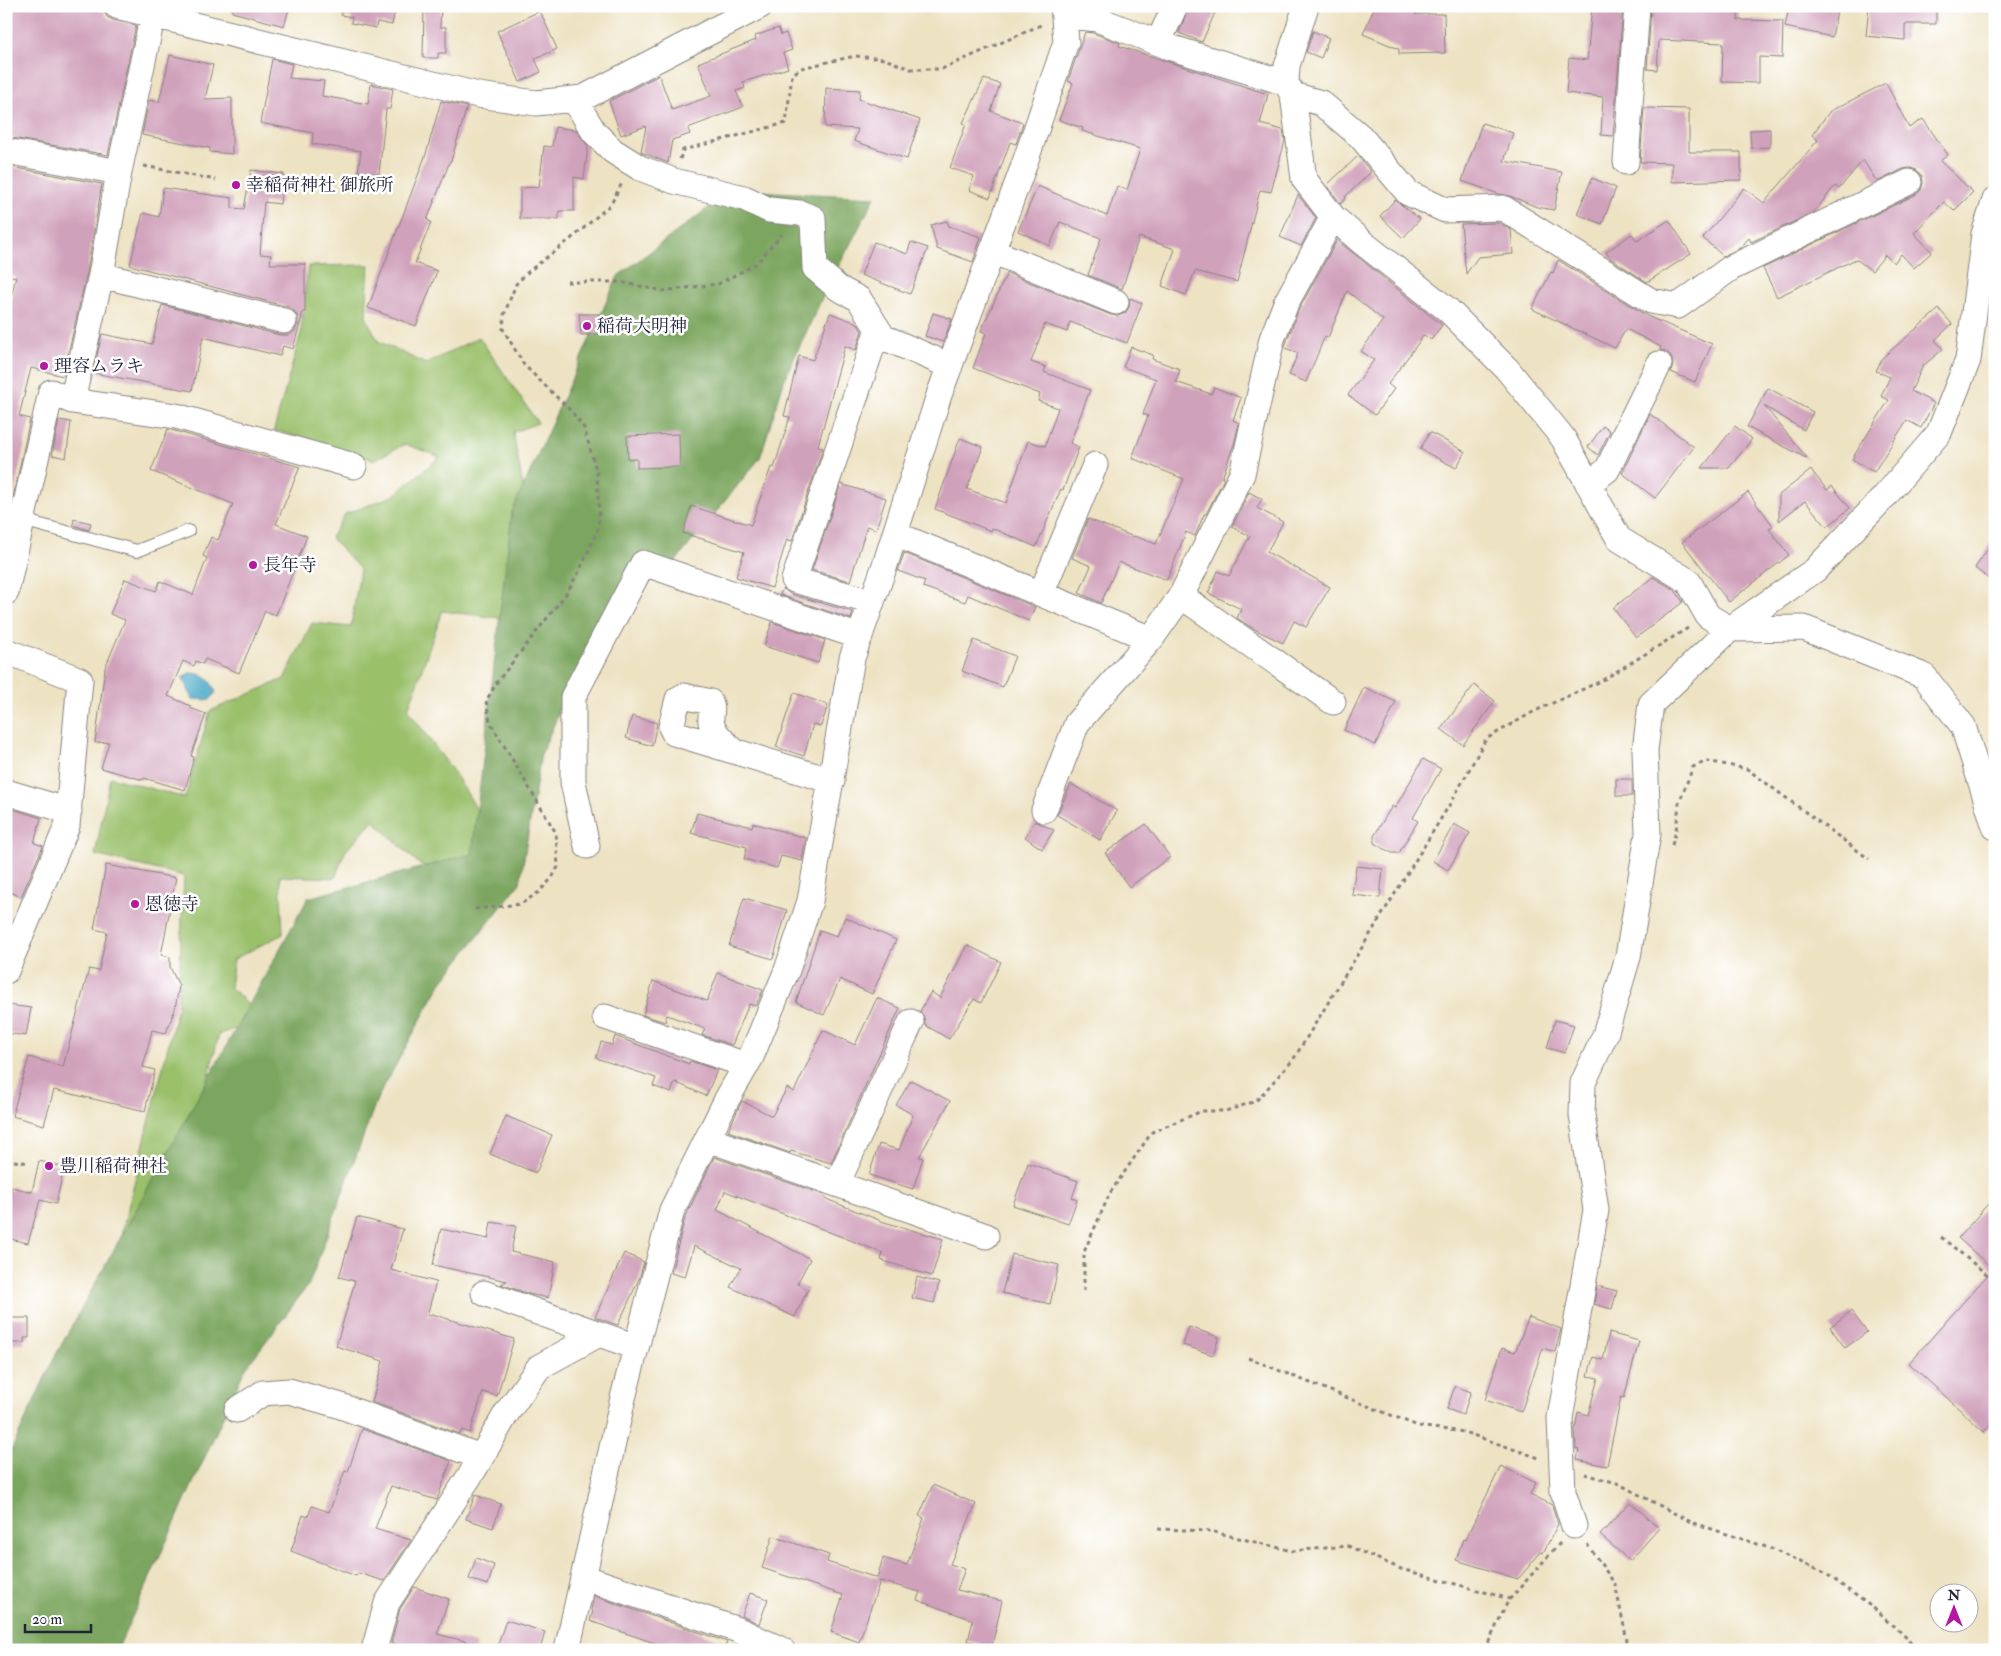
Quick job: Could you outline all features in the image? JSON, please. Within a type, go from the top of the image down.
[{"type":"street","points":[[117,6],[164,13],[478,95],[536,103],[583,98],[760,6]]},
{"type":"street","points":[[1158,42],[1174,6]]},
{"type":"street","points":[[1306,6],[1287,66],[1289,89],[1304,179],[1333,217],[1448,310],[1507,369],[1563,438],[1619,539],[1688,581],[1708,616],[1730,629],[1804,628],[1924,676],[1963,726],[1995,827]]},
{"type":"street","points":[[1626,162],[1637,6]]},
{"type":"street","points":[[572,1649],[583,1578],[636,1347],[672,1210],[746,1065],[787,970],[810,901],[852,658],[895,534],[939,395],[1066,42],[1064,11],[1097,18],[1289,89],[1321,103],[1361,137],[1408,194],[1445,210],[1503,208],[1651,301],[1678,306],[1732,268],[1909,182]]},
{"type":"street","points":[[72,400],[101,275],[119,172],[164,13]]},
{"type":"street","points":[[574,99],[594,132],[613,151],[640,168],[674,181],[744,198],[769,210],[800,213],[813,218],[815,268],[838,288],[859,299],[883,337],[950,366]]},
{"type":"street","points":[[6,151],[119,172]]},
{"type":"street","points":[[1574,1526],[1563,1492],[1560,1418],[1596,1210],[1582,1115],[1582,1083],[1605,1035],[1628,957],[1648,834],[1644,750],[1651,704],[1730,629],[1815,570],[1885,496],[1939,433],[1968,360],[1984,234],[1995,200]]},
{"type":"street","points":[[1044,810],[1077,723],[1151,639],[1181,596],[1242,474],[1272,339],[1286,303],[1333,217]]},
{"type":"street","points":[[992,251],[1116,302]]},
{"type":"street","points":[[101,275],[284,321]]},
{"type":"street","points":[[872,602],[794,580],[878,328]]},
{"type":"street","points":[[1588,484],[1607,470],[1659,364]]},
{"type":"street","points":[[6,592],[14,519],[51,392],[72,400],[176,416],[354,466]]},
{"type":"street","points":[[1041,594],[1094,465]]},
{"type":"street","points":[[895,534],[1151,639]]},
{"type":"street","points":[[587,846],[573,782],[573,697],[643,563],[860,637]]},
{"type":"street","points":[[1181,596],[1334,702]]},
{"type":"street","points":[[6,651],[80,680],[67,826],[6,971]]},
{"type":"street","points":[[734,752],[832,781]]},
{"type":"street","points":[[6,792],[69,810]]},
{"type":"street","points":[[605,1017],[746,1065]]},
{"type":"street","points":[[837,1184],[911,1022]]},
{"type":"street","points":[[707,1139],[986,1236]]},
{"type":"street","points":[[484,1293],[636,1347]]},
{"type":"street","points":[[382,1648],[387,1603],[482,1457],[506,1414],[539,1368],[599,1334]]},
{"type":"street","points":[[237,1410],[263,1393],[289,1392],[330,1403],[482,1457]]},
{"type":"street","points":[[583,1578],[738,1630],[782,1650]]},
{"type":"lane","points":[[14,519],[137,552],[188,531]]},
{"type":"path","points":[[674,181],[683,150],[786,123],[792,75],[801,68],[855,56],[885,60],[910,69],[942,69],[1064,11]]},
{"type":"path","points":[[475,909],[520,904],[539,892],[552,878],[558,867],[556,833],[490,722],[486,701],[497,682],[566,594],[580,570],[598,529],[599,514],[597,473],[584,428],[572,412],[524,366],[503,329],[504,315],[516,284],[610,204],[624,179],[627,160]]},
{"type":"path","points":[[151,167],[216,180]]},
{"type":"path","points":[[567,282],[620,282],[663,291],[718,284],[756,264],[800,213]]},
{"type":"path","points":[[1084,1292],[1084,1252],[1110,1192],[1152,1132],[1202,1111],[1226,1111],[1256,1101],[1293,1060],[1453,799],[1486,739],[1533,712],[1601,681],[1708,616]]},
{"type":"path","points":[[1670,850],[1676,831],[1679,803],[1693,767],[1707,761],[1747,769],[1869,859]]},
{"type":"path","points":[[6,1160],[29,1163]]},
{"type":"path","points":[[1941,1237],[1995,1281]]},
{"type":"path","points":[[1248,1358],[1418,1426],[1464,1432],[1562,1467],[1616,1483],[1691,1522],[1769,1548],[1825,1573],[1880,1613],[1918,1650]]},
{"type":"path","points":[[1485,1650],[1510,1598],[1574,1526],[1615,1584],[1629,1650]]},
{"type":"path","points":[[1158,1529],[1210,1531],[1292,1551],[1348,1546],[1401,1569],[1510,1598]]},
{"type":"green space","points":[[732,190],[875,197],[823,296],[785,378],[760,458],[676,561],[597,626],[541,754],[520,883],[441,983],[377,1099],[309,1284],[245,1369],[117,1650],[6,1650],[6,1462],[53,1360],[308,898],[472,854],[512,512],[618,276]]},
{"type":"green space","points":[[369,265],[366,317],[378,341],[426,364],[479,337],[538,423],[513,432],[534,546],[515,620],[442,611],[408,710],[455,774],[486,824],[480,875],[420,865],[373,820],[345,852],[335,878],[280,876],[283,934],[234,959],[230,987],[264,1019],[219,1034],[209,1075],[243,1105],[222,1273],[122,1232],[178,1006],[184,876],[95,855],[110,777],[185,798],[210,711],[284,679],[312,623],[351,627],[360,569],[331,538],[345,514],[393,496],[440,457],[405,444],[374,460],[274,430],[301,333],[308,266]]},
{"type":"water","points":[[190,673],[200,674],[212,684],[216,692],[210,700],[193,699],[182,678]]},
{"type":"building","points":[[6,6],[83,6],[104,11],[107,17],[113,20],[136,25],[108,155],[6,137]]},
{"type":"building","points":[[232,6],[290,6],[284,26],[232,12]]},
{"type":"building","points":[[342,6],[396,6],[392,25],[377,22],[376,28],[351,23],[352,17],[341,15]]},
{"type":"building","points":[[424,6],[441,6],[440,27],[446,27],[446,53],[438,53],[438,58],[423,58]]},
{"type":"building","points":[[1189,6],[1218,6],[1202,42],[1179,33]]},
{"type":"building","points":[[1375,6],[1417,6],[1415,14],[1444,14],[1445,53],[1399,54],[1399,49],[1363,34]]},
{"type":"building","points":[[1592,6],[1623,6],[1613,136],[1601,135],[1603,97],[1566,93],[1569,58],[1587,60]]},
{"type":"building","points":[[1789,6],[1838,6],[1832,37],[1785,27]]},
{"type":"building","points":[[1869,6],[1936,6],[1936,24],[1905,24],[1905,40],[1866,36]]},
{"type":"building","points":[[1692,7],[1738,10],[1738,20],[1783,21],[1782,58],[1759,57],[1759,83],[1722,82],[1723,43],[1659,40],[1657,70],[1647,69],[1651,8],[1692,11]]},
{"type":"building","points":[[540,11],[557,49],[535,59],[541,72],[520,82],[497,31]]},
{"type":"building","points":[[778,28],[781,35],[786,33],[792,50],[783,53],[788,68],[743,82],[745,88],[736,91],[743,107],[688,128],[690,134],[672,140],[668,163],[641,152],[646,126],[621,135],[609,101],[659,75],[672,110],[711,96],[698,63],[756,40],[755,36]]},
{"type":"building","points":[[1313,31],[1329,38],[1321,58],[1306,52]]},
{"type":"building","points":[[1085,32],[1120,43],[1119,46],[1268,94],[1260,124],[1283,130],[1285,141],[1271,192],[1260,190],[1237,282],[1195,271],[1186,295],[1162,286],[1175,249],[1139,237],[1122,289],[1088,275],[1101,238],[1060,222],[1050,246],[1018,231],[1038,186],[1107,216],[1117,186],[1127,190],[1140,149],[1082,131],[1083,128],[1059,120],[1073,83],[1068,81]]},
{"type":"building","points":[[170,55],[213,65],[205,99],[232,98],[232,154],[210,152],[210,148],[142,135],[149,100],[159,102]]},
{"type":"building","points":[[272,59],[292,64],[289,78],[324,81],[322,96],[368,104],[371,84],[393,89],[390,109],[386,109],[379,174],[358,172],[361,151],[312,144],[313,133],[260,123]]},
{"type":"building","points":[[984,79],[1000,84],[991,111],[1023,123],[1016,144],[1010,142],[990,198],[969,190],[974,176],[950,168],[966,124],[963,123]]},
{"type":"building","points":[[1886,83],[1909,128],[1923,119],[1948,155],[1940,161],[1973,192],[1954,211],[1944,202],[1914,233],[1932,252],[1914,268],[1901,254],[1894,263],[1885,255],[1872,271],[1856,259],[1777,297],[1763,268],[1915,195],[1921,190],[1923,183],[1922,176],[1917,170],[1903,169],[1877,182],[1863,160],[1839,189],[1835,186],[1813,213],[1751,242],[1749,238],[1740,248],[1723,256],[1703,238],[1744,188],[1764,203],[1818,140],[1812,135],[1830,111]]},
{"type":"building","points":[[826,88],[860,90],[859,99],[920,120],[907,159],[854,141],[858,129],[825,127]]},
{"type":"building","points":[[441,101],[467,107],[451,161],[427,220],[431,222],[415,263],[437,271],[416,326],[368,308],[426,154]]},
{"type":"building","points":[[1644,108],[1689,109],[1689,152],[1741,152],[1741,180],[1672,182],[1672,163],[1640,162]]},
{"type":"building","points":[[1482,123],[1513,133],[1504,161],[1562,172],[1554,210],[1537,207],[1510,196],[1462,181]]},
{"type":"building","points":[[555,127],[576,130],[588,146],[584,179],[574,177],[574,211],[559,211],[559,219],[520,219],[520,188],[539,187],[544,146],[552,147]]},
{"type":"building","points":[[1770,129],[1770,147],[1751,148],[1750,130]]},
{"type":"building","points":[[1358,156],[1371,172],[1345,197],[1341,204],[1327,185]]},
{"type":"building","points":[[6,166],[102,184],[87,272],[63,376],[31,368],[19,416],[30,419],[12,502],[6,501],[6,317],[16,277],[6,275]]},
{"type":"building","points":[[251,170],[284,174],[280,204],[264,202],[260,254],[271,255],[270,264],[305,264],[305,312],[303,312],[293,349],[283,346],[280,356],[203,337],[192,391],[93,373],[102,334],[152,344],[162,305],[280,335],[288,335],[295,331],[298,317],[288,307],[130,265],[143,213],[159,217],[163,188],[232,198],[232,208],[244,209]]},
{"type":"building","points":[[1592,178],[1616,188],[1602,224],[1577,214]]},
{"type":"building","points":[[1298,195],[1316,218],[1301,246],[1280,237]]},
{"type":"building","points":[[1395,200],[1420,219],[1403,238],[1380,216]]},
{"type":"building","points":[[1669,220],[1691,254],[1647,282],[1610,258],[1606,252],[1632,234],[1637,241]]},
{"type":"building","points":[[947,221],[949,226],[981,237],[973,262],[937,249],[931,225]]},
{"type":"building","points":[[1499,223],[1511,230],[1513,254],[1478,257],[1466,274],[1461,224]]},
{"type":"building","points":[[1337,240],[1442,325],[1431,340],[1424,335],[1388,384],[1394,389],[1375,415],[1348,395],[1374,360],[1361,351],[1383,320],[1347,291],[1328,338],[1325,336],[1306,382],[1289,375],[1298,353],[1285,348],[1286,343],[1299,309]]},
{"type":"building","points":[[874,242],[907,254],[911,242],[928,248],[910,294],[861,275]]},
{"type":"building","points":[[1558,260],[1647,316],[1712,344],[1695,382],[1671,372],[1673,364],[1671,356],[1666,351],[1660,350],[1661,347],[1626,329],[1615,348],[1532,309],[1551,272],[1553,273]]},
{"type":"building","points":[[1007,273],[1111,315],[1118,316],[1125,313],[1129,307],[1130,298],[1142,303],[1127,343],[1070,322],[1067,332],[1045,324],[1031,362],[1046,367],[1044,372],[1090,390],[1070,443],[1079,447],[1063,490],[1061,489],[1036,547],[992,528],[991,531],[935,509],[960,438],[983,447],[967,489],[1006,503],[1028,441],[1045,446],[1058,408],[1038,401],[1040,394],[973,368],[986,333],[981,331]]},
{"type":"building","points":[[1939,309],[1952,324],[1935,340],[1943,349],[1923,366],[1911,391],[1934,403],[1921,428],[1907,420],[1874,472],[1852,459],[1889,400],[1881,396],[1890,377],[1876,371],[1882,358]]},
{"type":"building","points":[[830,313],[857,323],[862,331],[856,350],[845,346],[818,446],[823,448],[792,541],[787,539],[772,588],[736,577],[744,552],[683,533],[691,506],[751,525],[771,467],[774,468],[790,417],[784,416],[799,356],[813,360]]},
{"type":"building","points":[[933,313],[952,319],[943,342],[925,336]]},
{"type":"building","name":"稲荷大明神","points":[[579,314],[599,314],[599,334],[581,335]]},
{"type":"building","points":[[1131,347],[1153,355],[1152,359],[1180,369],[1176,382],[1211,394],[1214,387],[1241,398],[1233,420],[1239,423],[1222,478],[1224,479],[1206,514],[1204,514],[1195,536],[1186,532],[1167,580],[1119,562],[1101,603],[1079,593],[1091,566],[1072,558],[1088,519],[1156,544],[1184,479],[1132,458],[1148,416],[1143,414],[1156,379],[1123,367]]},
{"type":"building","points":[[1768,388],[1813,412],[1804,430],[1764,406],[1808,459],[1747,427]]},
{"type":"building","points":[[1650,414],[1694,447],[1655,498],[1622,473]]},
{"type":"building","points":[[59,420],[71,422],[66,458],[52,455]]},
{"type":"building","points":[[1603,426],[1610,431],[1598,455],[1588,447]]},
{"type":"building","points":[[1735,426],[1752,439],[1729,468],[1702,468]]},
{"type":"building","points":[[168,429],[300,467],[276,524],[307,536],[276,615],[265,611],[239,673],[205,659],[203,664],[196,661],[194,666],[183,661],[168,696],[206,714],[191,756],[194,757],[185,790],[101,768],[109,742],[95,743],[105,668],[125,620],[110,614],[125,579],[156,591],[160,581],[193,595],[207,558],[203,556],[211,537],[218,540],[233,504],[151,471]]},
{"type":"building","points":[[1430,432],[1465,452],[1456,468],[1420,449]]},
{"type":"building","points":[[679,434],[680,467],[637,468],[637,459],[628,459],[627,436]]},
{"type":"building","points":[[1811,470],[1827,490],[1832,486],[1850,508],[1827,527],[1805,501],[1779,521],[1779,495]]},
{"type":"building","points":[[841,484],[886,498],[876,529],[867,526],[850,581],[812,570]]},
{"type":"building","points":[[1249,492],[1262,499],[1257,508],[1283,522],[1267,552],[1330,587],[1306,627],[1294,621],[1283,643],[1252,628],[1237,618],[1241,609],[1208,593],[1218,571],[1229,576],[1250,536],[1232,527]]},
{"type":"building","points":[[1748,492],[1773,526],[1769,529],[1789,555],[1729,602],[1682,542]]},
{"type":"building","points":[[74,519],[91,523],[89,530],[73,525]]},
{"type":"building","points":[[1995,538],[1995,584],[1975,568]]},
{"type":"building","points":[[904,553],[1035,607],[1029,621],[968,595],[965,602],[923,587],[925,581],[898,571]]},
{"type":"building","points":[[1653,577],[1675,590],[1683,602],[1636,638],[1613,608]]},
{"type":"building","points":[[783,588],[790,594],[853,612],[851,619],[780,595]]},
{"type":"building","points":[[772,622],[825,640],[818,663],[764,646]]},
{"type":"building","points":[[974,640],[1015,656],[1003,687],[962,671]]},
{"type":"building","points":[[1474,685],[1495,701],[1463,745],[1441,729]]},
{"type":"building","points":[[1364,687],[1396,702],[1375,745],[1344,730]]},
{"type":"building","points":[[794,693],[828,705],[821,726],[813,724],[804,756],[776,747]]},
{"type":"building","points":[[632,716],[657,723],[652,746],[626,738]]},
{"type":"building","points":[[1423,759],[1441,769],[1413,818],[1418,821],[1399,853],[1392,853],[1374,843],[1374,836],[1392,806],[1395,808]]},
{"type":"building","points":[[1616,779],[1632,779],[1632,796],[1616,796]]},
{"type":"building","points":[[1071,784],[1117,811],[1100,840],[1057,815]]},
{"type":"building","points":[[6,807],[41,818],[34,843],[43,846],[21,897],[6,890]]},
{"type":"building","points":[[697,813],[752,827],[753,823],[806,838],[802,861],[781,856],[777,868],[744,859],[747,847],[691,833]]},
{"type":"building","points":[[1035,821],[1054,830],[1042,849],[1025,837]]},
{"type":"building","points":[[1146,824],[1170,857],[1129,887],[1105,853]]},
{"type":"building","points":[[1454,824],[1470,833],[1448,870],[1433,861]]},
{"type":"building","points":[[106,865],[176,878],[161,955],[170,957],[170,967],[179,986],[175,1009],[166,1033],[152,1030],[143,1067],[155,1070],[145,1111],[54,1090],[44,1125],[12,1116],[29,1057],[63,1067],[89,969],[99,971],[107,932],[94,929]]},
{"type":"building","points":[[1356,866],[1383,869],[1380,898],[1352,895]]},
{"type":"building","points":[[744,898],[787,910],[773,959],[729,946]]},
{"type":"building","points":[[845,917],[896,940],[872,994],[840,979],[824,1015],[796,1002],[820,930],[837,936]]},
{"type":"building","points":[[967,945],[1001,962],[981,1003],[974,999],[949,1039],[925,1025],[925,1020],[920,1011],[931,992],[940,998]]},
{"type":"building","points":[[718,973],[763,990],[756,1006],[749,1004],[732,1045],[702,1035],[705,1029],[667,1015],[665,1022],[643,1015],[653,981],[707,1001]]},
{"type":"building","points":[[877,998],[900,1008],[831,1163],[791,1151],[790,1153],[728,1131],[742,1101],[772,1116],[787,1088],[794,1092],[823,1030],[855,1045]]},
{"type":"building","points":[[9,1005],[31,1008],[26,1036],[6,1033]]},
{"type":"building","points":[[1555,1020],[1574,1025],[1565,1053],[1547,1048]]},
{"type":"building","points":[[615,1036],[689,1064],[690,1061],[717,1070],[706,1096],[675,1082],[671,1093],[653,1086],[656,1078],[596,1058],[601,1042],[612,1045]]},
{"type":"building","points":[[911,1080],[950,1101],[919,1157],[923,1158],[913,1189],[869,1175],[879,1144],[899,1150],[913,1115],[896,1105]]},
{"type":"building","points":[[506,1116],[552,1135],[536,1173],[490,1154]]},
{"type":"building","points":[[714,1157],[822,1194],[826,1199],[884,1222],[943,1239],[932,1276],[881,1260],[883,1253],[725,1191],[717,1210],[810,1259],[797,1284],[808,1289],[795,1317],[730,1287],[741,1268],[694,1246],[685,1277],[671,1273],[685,1218]]},
{"type":"building","points":[[39,1161],[64,1167],[56,1204],[40,1200],[28,1243],[6,1238],[6,1190],[11,1191],[12,1187],[32,1192]]},
{"type":"building","points":[[1028,1163],[1078,1181],[1072,1198],[1077,1200],[1068,1224],[1013,1205]]},
{"type":"building","points":[[1995,1196],[1995,1420],[1984,1432],[1909,1363],[1993,1269],[1958,1238]]},
{"type":"building","points":[[357,1217],[403,1229],[391,1270],[436,1282],[427,1316],[432,1314],[514,1339],[497,1396],[483,1392],[470,1433],[462,1430],[460,1434],[372,1402],[383,1361],[336,1346],[355,1281],[339,1277]]},
{"type":"building","points":[[491,1222],[516,1226],[511,1252],[555,1262],[548,1298],[529,1294],[501,1284],[507,1281],[433,1265],[441,1229],[488,1239]]},
{"type":"building","points":[[624,1253],[644,1262],[639,1279],[618,1325],[595,1317]]},
{"type":"building","points":[[1012,1254],[1059,1265],[1050,1304],[1002,1293]]},
{"type":"building","points":[[917,1277],[939,1283],[934,1303],[912,1298]]},
{"type":"building","points":[[1597,1286],[1617,1291],[1612,1309],[1594,1304]]},
{"type":"building","points":[[1851,1311],[1867,1332],[1845,1348],[1830,1327]]},
{"type":"building","points":[[1529,1317],[1561,1329],[1555,1352],[1543,1348],[1521,1412],[1485,1400],[1502,1348],[1515,1352]]},
{"type":"building","points":[[6,1318],[29,1318],[29,1338],[24,1338],[24,1343],[6,1343]]},
{"type":"building","points":[[1189,1327],[1219,1337],[1213,1355],[1183,1345]]},
{"type":"building","points":[[1609,1333],[1639,1341],[1624,1398],[1621,1397],[1607,1466],[1577,1460],[1579,1450],[1576,1449],[1575,1429],[1578,1412],[1588,1415],[1598,1378],[1588,1376],[1593,1357],[1603,1360]]},
{"type":"building","points":[[1455,1386],[1471,1392],[1463,1415],[1447,1409]]},
{"type":"building","points":[[362,1429],[451,1461],[437,1500],[391,1486],[375,1529],[411,1540],[384,1581],[358,1573],[356,1576],[291,1551],[303,1515],[308,1517],[312,1506],[329,1512],[345,1471],[348,1472]]},
{"type":"building","points":[[1501,1466],[1536,1483],[1530,1494],[1552,1505],[1558,1524],[1543,1553],[1541,1552],[1518,1579],[1456,1560],[1463,1539],[1465,1540]]},
{"type":"building","points":[[933,1485],[976,1504],[950,1564],[965,1569],[957,1590],[1002,1601],[992,1646],[968,1641],[973,1620],[917,1600],[920,1592],[880,1581],[859,1642],[831,1632],[843,1595],[762,1568],[773,1536],[829,1555],[827,1562],[877,1578],[883,1558],[907,1565],[924,1518],[919,1516]]},
{"type":"building","points":[[475,1495],[501,1504],[493,1528],[466,1519]]},
{"type":"building","points":[[1630,1502],[1659,1528],[1630,1561],[1600,1535]]},
{"type":"building","points":[[476,1558],[494,1565],[488,1585],[469,1579]]},
{"type":"building","points":[[414,1587],[449,1599],[437,1634],[476,1644],[475,1650],[416,1650],[391,1643],[400,1609]]},
{"type":"building","points":[[750,1593],[768,1599],[759,1624],[742,1616]]},
{"type":"building","points":[[594,1596],[727,1642],[724,1650],[675,1650],[590,1621]]},
{"type":"building","points":[[506,1620],[545,1632],[540,1650],[496,1650]]},
{"type":"place","name":"幸稲荷神社 御旅所","points":[[236,185]]},
{"type":"place","name":"稲荷大明神","points":[[587,326]]},
{"type":"place","name":"理容ムラキ","points":[[44,366]]},
{"type":"place","name":"長年寺","points":[[253,565]]},
{"type":"place","name":"恩徳寺","points":[[135,904]]},
{"type":"place","name":"豊川稲荷神社","points":[[49,1166]]}]
